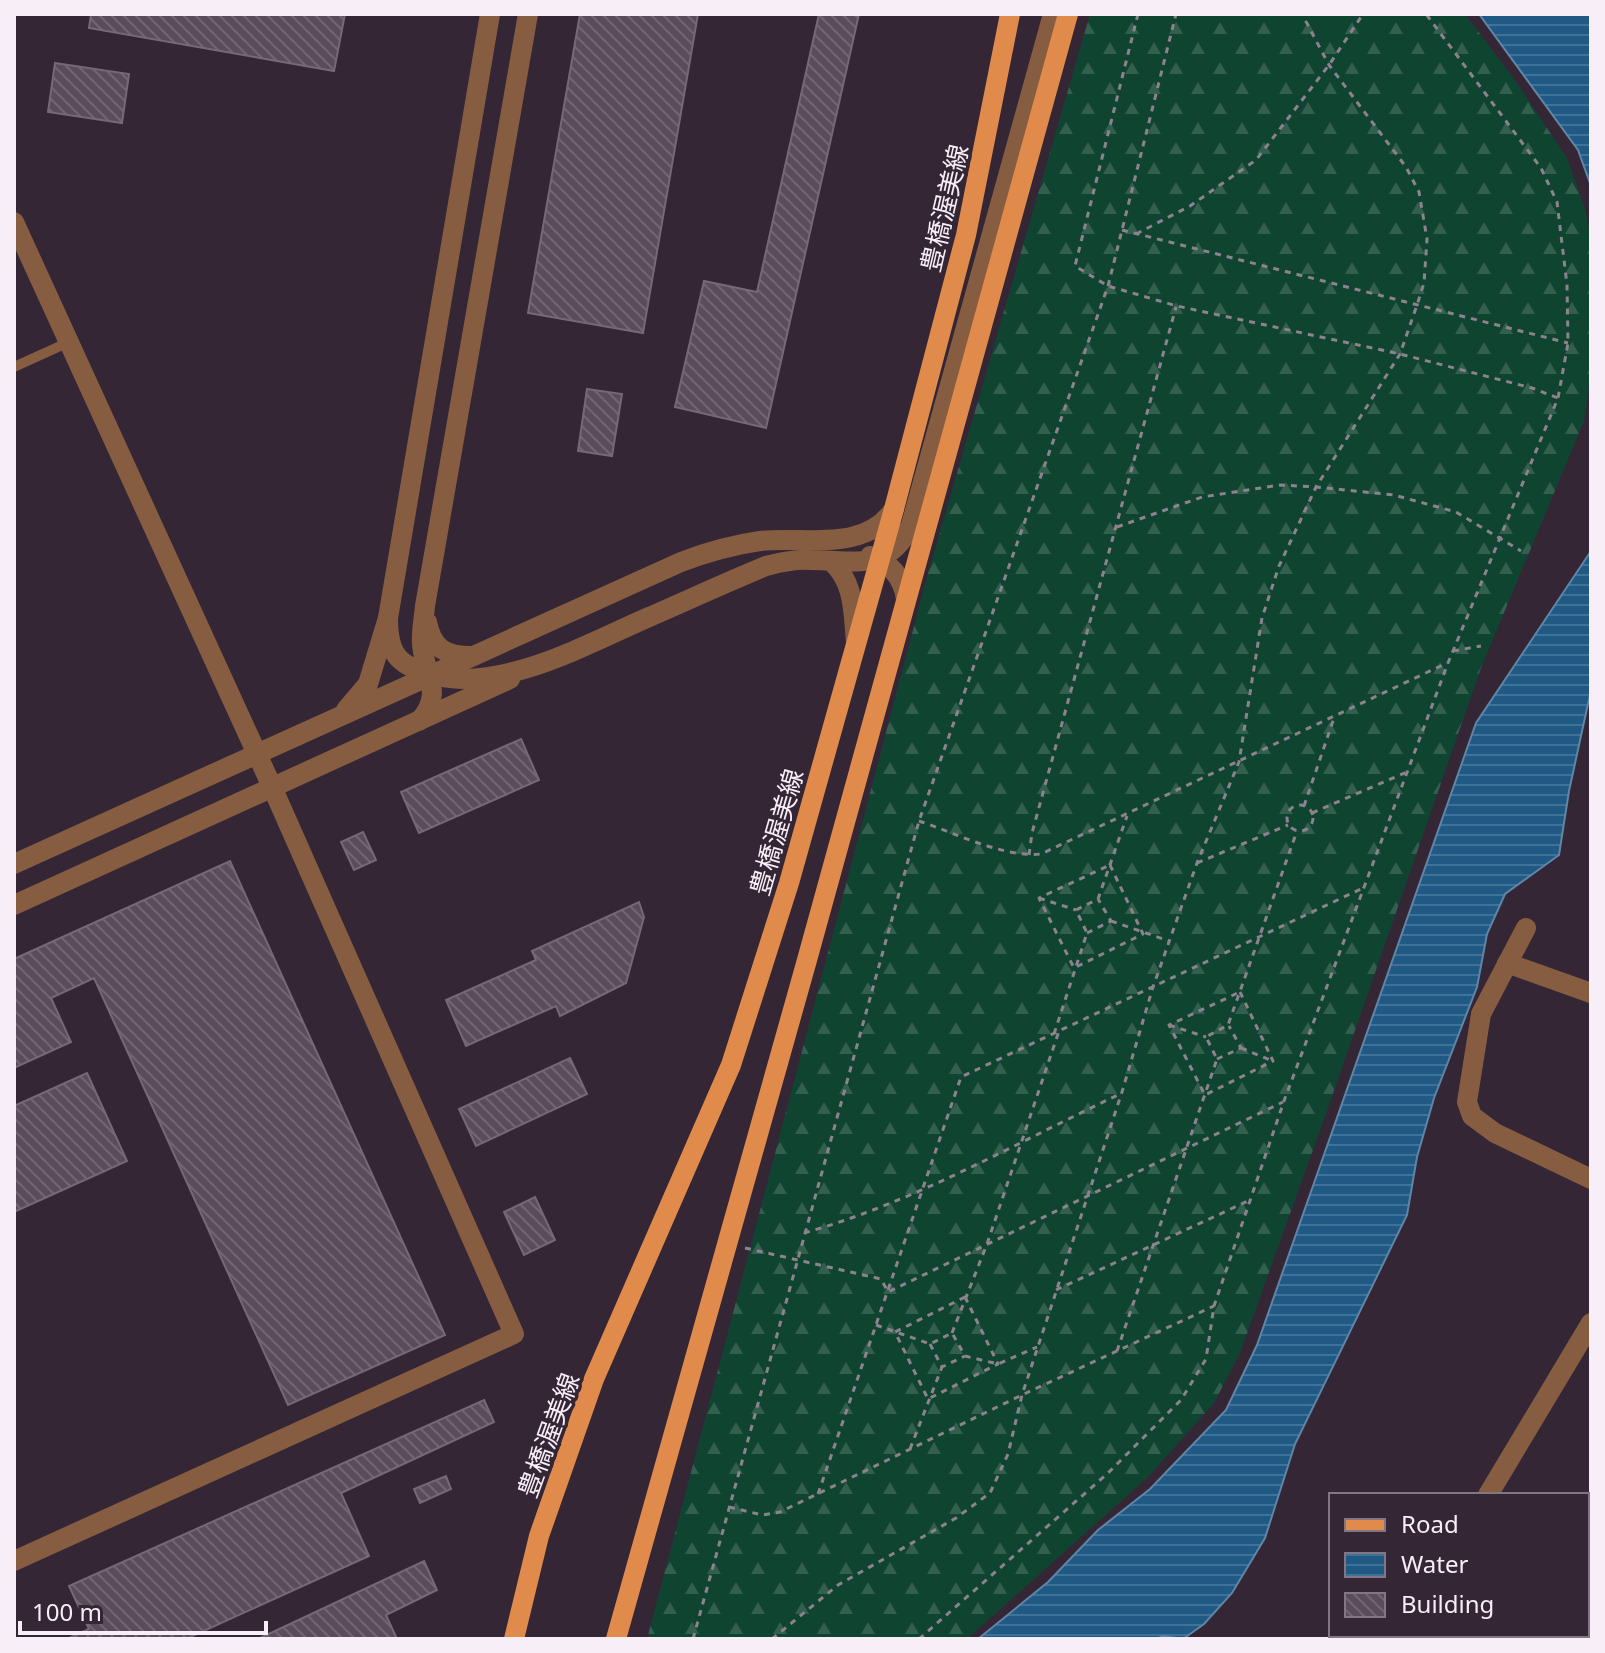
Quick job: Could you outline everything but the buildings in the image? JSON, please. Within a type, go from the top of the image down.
[{"type":"main road","name":"豊橋渥美線","points":[[514,1639],[539,1536],[594,1379],[731,1065],[789,883],[894,509],[966,235],[1010,14]]},
{"type":"main road","points":[[616,1639],[1068,14]]},
{"type":"street","points":[[339,716],[358,699],[368,684],[388,618],[490,14]]},
{"type":"street","points":[[419,721],[430,704],[431,675],[422,643],[425,606],[528,14]]},
{"type":"street","points":[[14,905],[766,566],[799,560],[852,563],[879,559],[903,542],[911,525],[1053,14]]},
{"type":"street","points":[[14,222],[273,789],[514,1334],[14,1560]]},
{"type":"street","points":[[14,864],[707,552],[756,542],[849,538],[883,523],[894,509]]},
{"type":"street","points":[[800,540],[879,559],[900,577],[906,599]]},
{"type":"street","points":[[831,561],[850,588],[856,645]]},
{"type":"street","points":[[425,606],[429,630],[439,650],[452,656],[473,656]]},
{"type":"street","points":[[388,618],[390,647],[399,660],[416,671],[431,675],[458,681],[550,661]]},
{"type":"street","points":[[1526,928],[1481,1014],[1467,1102],[1472,1116],[1495,1133],[1591,1179]]},
{"type":"street","points":[[1507,963],[1591,993]]},
{"type":"street","points":[[1489,1493],[1591,1323]]},
{"type":"lane","points":[[14,367],[69,342]]},
{"type":"path","points":[[1138,14],[1075,266],[1108,286],[1177,306],[1400,354],[1532,388],[1558,398]]},
{"type":"path","points":[[693,1639],[919,821],[1108,286],[1176,14]]},
{"type":"path","points":[[772,1639],[838,1585],[956,1518],[990,1493],[1008,1454],[1022,1395],[1122,1092],[1153,987],[1197,863],[1239,762],[1262,618],[1279,566],[1316,487],[1400,354],[1417,305],[1424,283],[1427,239],[1419,192],[1406,167],[1329,65],[1302,14]]},
{"type":"path","points":[[1136,234],[1190,206],[1256,160],[1329,65],[1363,14]]},
{"type":"path","points":[[919,1639],[1107,1474],[1181,1400],[1206,1359],[1214,1306],[1284,1101],[1448,663],[1558,398],[1568,343],[1567,285],[1557,202],[1541,168],[1426,14]]},
{"type":"path","points":[[1120,230],[1568,343]]},
{"type":"path","points":[[1029,855],[1032,833],[1177,306]]},
{"type":"path","points":[[1117,527],[1202,497],[1280,485],[1316,487],[1394,495],[1456,512],[1521,551]]},
{"type":"path","points":[[1453,651],[1481,646]]},
{"type":"path","points":[[919,821],[1005,850],[1041,854],[1448,663]]},
{"type":"path","points":[[1304,806],[1334,717]]},
{"type":"path","points":[[1312,813],[1407,772]]},
{"type":"path","points":[[1294,806],[1304,806],[1312,813],[1312,822],[1306,830],[1297,831],[1288,825],[1287,814],[1294,806]]},
{"type":"path","points":[[1039,898],[1076,910],[1098,899],[1128,813]]},
{"type":"path","points":[[1197,863],[1288,825]]},
{"type":"path","points":[[1206,1037],[1228,1025],[1297,831]]},
{"type":"path","points":[[1039,898],[1110,865]]},
{"type":"path","points":[[1110,865],[1143,934]]},
{"type":"path","points":[[818,1494],[961,1077],[1364,887]]},
{"type":"path","points":[[1039,898],[1074,968]]},
{"type":"path","points":[[1098,899],[1111,921],[1169,941]]},
{"type":"path","points":[[1076,910],[1087,933]]},
{"type":"path","points":[[1054,1034],[1087,933],[1111,921]]},
{"type":"path","points":[[1074,968],[1143,934]]},
{"type":"path","points":[[1169,1025],[1240,992]]},
{"type":"path","points":[[1240,992],[1273,1061]]},
{"type":"path","points":[[1117,1351],[1217,1059],[1206,1037],[1169,1025]]},
{"type":"path","points":[[1169,1025],[1205,1095]]},
{"type":"path","points":[[1228,1025],[1241,1048],[1273,1061]]},
{"type":"path","points":[[930,1344],[952,1333],[987,1244],[1059,1031]]},
{"type":"path","points":[[1217,1059],[1241,1048]]},
{"type":"path","points":[[1205,1095],[1273,1061]]},
{"type":"path","points":[[804,1233],[836,1224],[923,1188],[1122,1092]]},
{"type":"path","points":[[888,1292],[1284,1101]]},
{"type":"path","points":[[1056,1290],[1250,1200]]},
{"type":"path","points":[[726,1244],[881,1279],[888,1292]]},
{"type":"path","points":[[895,1332],[965,1297]]},
{"type":"path","points":[[965,1297],[998,1364]]},
{"type":"path","points":[[729,1507],[762,1515],[780,1512],[1214,1306]]},
{"type":"path","points":[[876,1325],[930,1344],[942,1367]]},
{"type":"path","points":[[895,1332],[928,1399]]},
{"type":"path","points":[[952,1333],[965,1356]]},
{"type":"path","points":[[928,1399],[1037,1347]]},
{"type":"path","points":[[910,1449],[942,1367],[965,1356],[998,1364]]},
{"type":"green space","points":[[1090,14],[1465,14],[1517,83],[1567,158],[1585,209],[1591,237],[1591,372],[1584,421],[1481,668],[1240,1353],[1214,1403],[1148,1477],[967,1639],[647,1639],[927,577]]},
{"type":"water","points":[[1479,14],[1591,14],[1591,186],[1578,150]]},
{"type":"water","points":[[1591,551],[1591,690],[1559,855],[1505,894],[1487,934],[1477,987],[1434,1098],[1417,1157],[1407,1215],[1295,1444],[1265,1538],[1232,1593],[1204,1624],[1183,1639],[1163,1636],[1156,1639],[978,1639],[1048,1582],[1098,1530],[1150,1489],[1226,1410],[1257,1345],[1476,723]]}]
